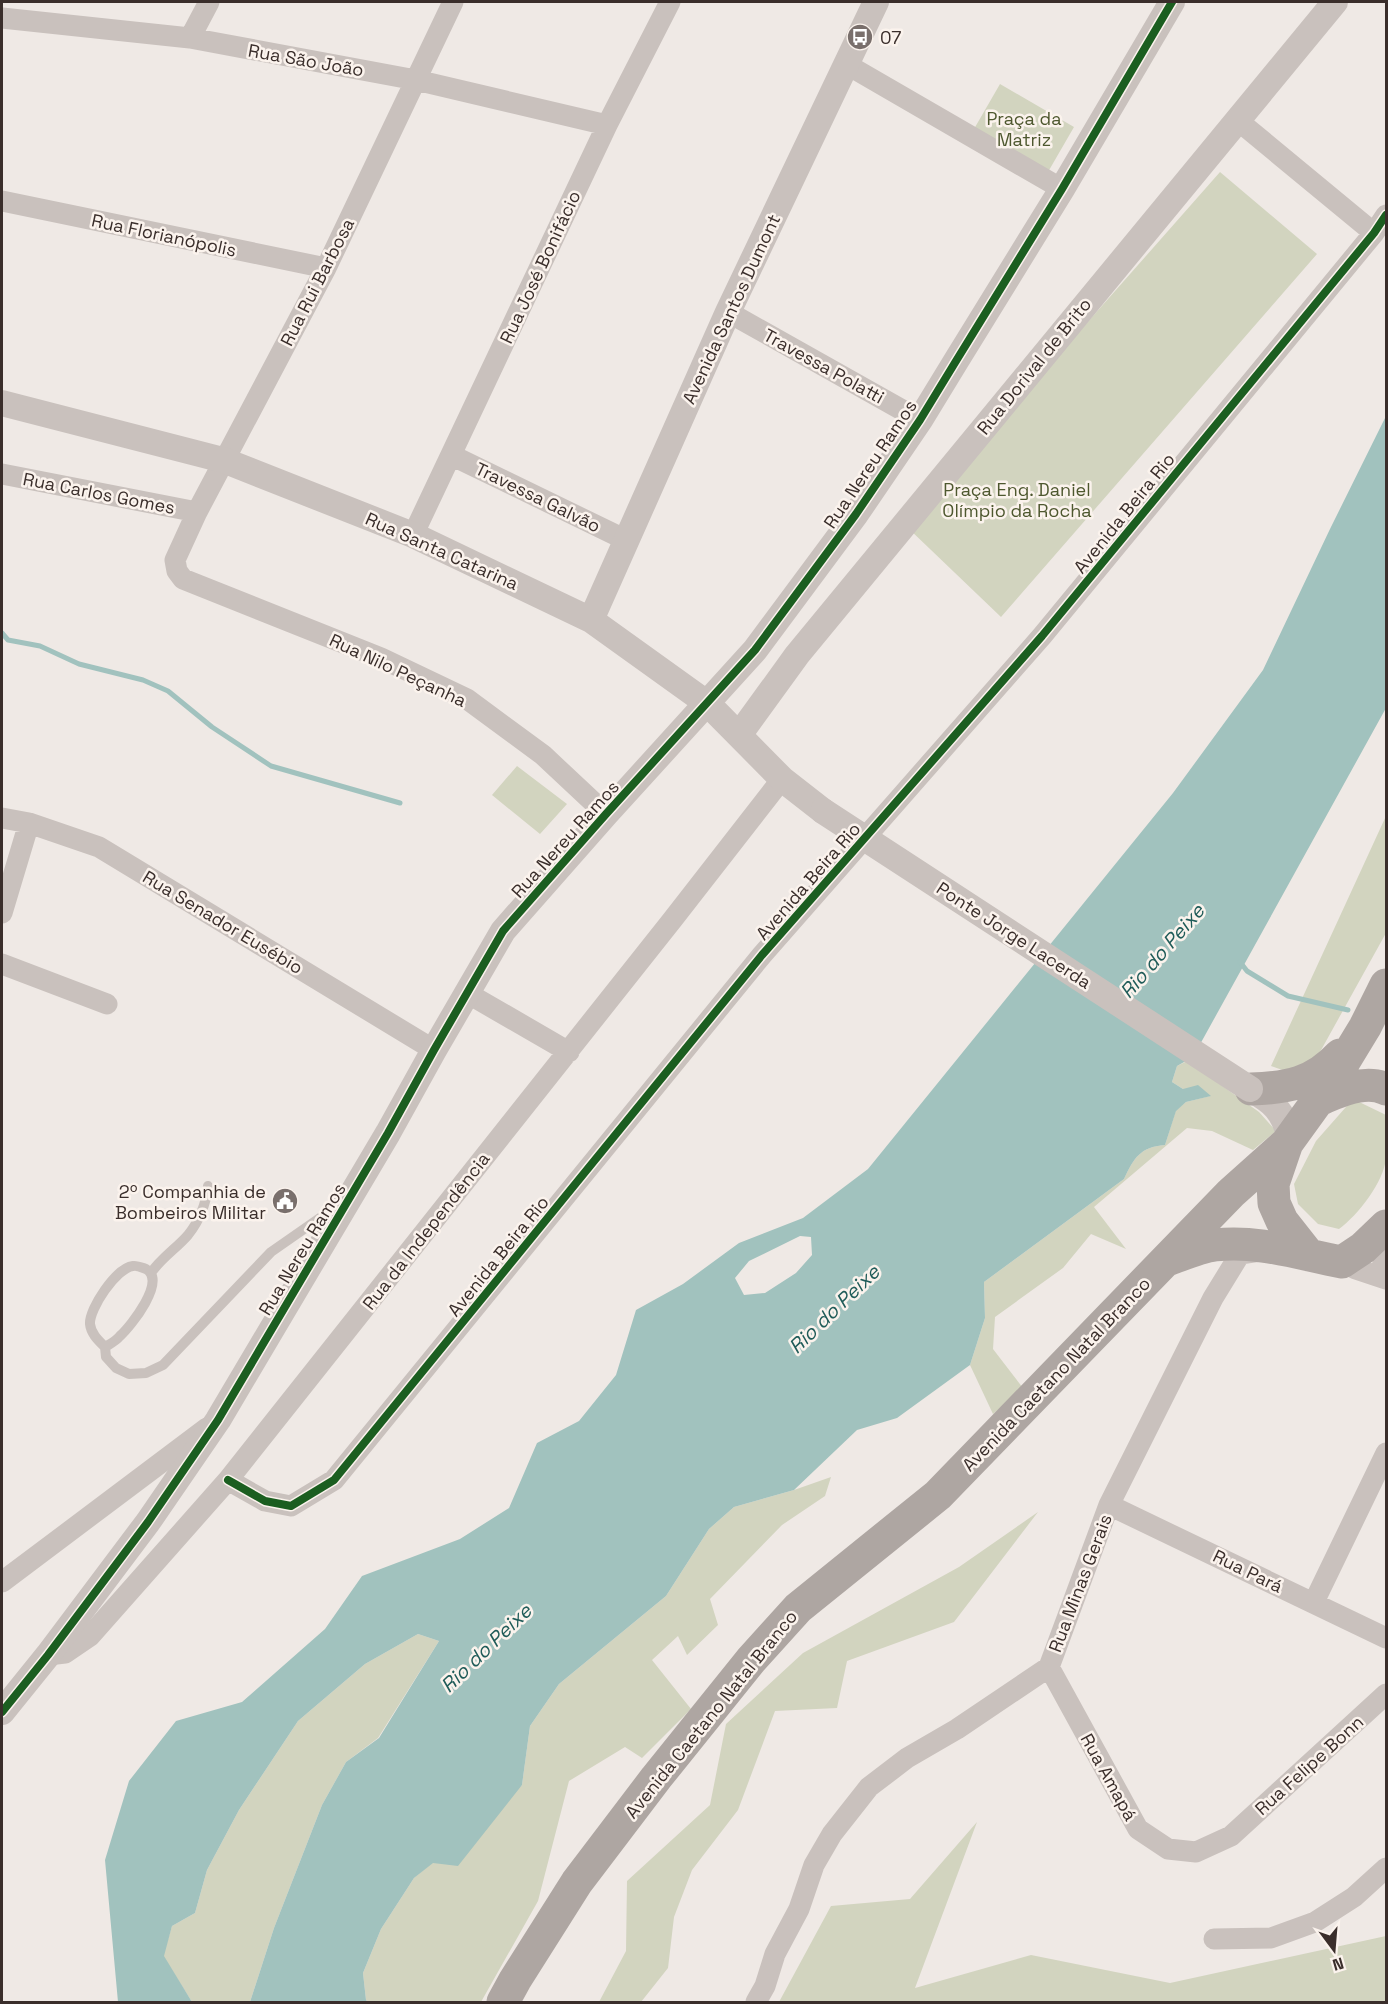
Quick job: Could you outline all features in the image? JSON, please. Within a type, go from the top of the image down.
[{"type":"main road","points":[[1294,1251],[1274,1203],[1273,1184],[1288,1140],[1319,1100],[1365,1027],[1386,985]]},
{"type":"main road","points":[[1256,1092],[1292,1086],[1323,1072],[1365,1027]]},
{"type":"main road","points":[[1319,1100],[1345,1089],[1382,1087],[1368,1059],[1365,1027]]},
{"type":"main road","name":"Avenida Caetano Natal Branco","points":[[503,2002],[577,1882],[656,1778],[751,1660],[798,1608],[939,1495],[1231,1193],[1288,1140]]},
{"type":"main road","points":[[1342,1262],[1353,1257],[1386,1227]]},
{"type":"main road","name":"Avenida Caetano Natal Branco","points":[[1166,1260],[1212,1245],[1249,1244],[1342,1262]]},
{"type":"street","points":[[190,38],[208,2]]},
{"type":"street","name":"Rua Rui Barbosa","points":[[175,560],[196,512],[326,268],[453,2]]},
{"type":"street","name":"Rua José Bonifácio","points":[[413,535],[607,125],[670,2]]},
{"type":"street","name":"Avenida Santos Dumont","points":[[591,620],[728,312],[876,2]]},
{"type":"street","name":"Rua Nereu Ramos","points":[[2,1712],[148,1522],[218,1420],[352,1195],[503,931],[755,650],[856,514],[920,420],[1062,189],[1172,2]]},
{"type":"street","name":"Rua Dorival de Brito","points":[[739,735],[797,654],[1236,119],[1335,2]]},
{"type":"street","name":"Rua São João","points":[[2,18],[190,38],[416,80],[607,125]]},
{"type":"street","points":[[846,64],[1062,189]]},
{"type":"street","points":[[1236,119],[1374,233]]},
{"type":"street","name":"Rua Florianópolis","points":[[2,201],[326,268]]},
{"type":"street","name":"Avenida Beira Rio","points":[[228,1480],[265,1501],[291,1506],[334,1480],[762,955],[1042,636],[1374,233],[1386,215]]},
{"type":"street","name":"Travessa Polatti","points":[[728,312],[920,420]]},
{"type":"street","name":"Rua Santa Catarina","points":[[2,403],[223,460],[413,535],[591,620],[708,704],[782,779],[823,811]]},
{"type":"street","name":"Travessa Galvão","points":[[451,455],[626,540]]},
{"type":"street","name":"Rua Carlos Gomes","points":[[2,474],[196,512]]},
{"type":"street","name":"Rua Nilo Peçanha","points":[[175,560],[177,571],[183,579],[381,658],[467,699],[543,755],[606,814]]},
{"type":"street","name":"Rua da Independência","points":[[48,1655],[65,1653],[90,1636],[228,1480],[569,1052],[782,779]]},
{"type":"street","name":"Ponte Jorge Lacerda","points":[[823,811],[1256,1092],[1278,1108],[1287,1126],[1288,1140]]},
{"type":"street","name":"Rua Senador Eusébio","points":[[2,818],[29,823],[99,847],[434,1050]]},
{"type":"street","points":[[2,914],[29,823]]},
{"type":"street","points":[[2,964],[108,1004]]},
{"type":"street","points":[[467,993],[569,1052]]},
{"type":"street","name":"Ponte Jorge Lacerda","points":[[1256,1092],[1319,1100]]},
{"type":"street","points":[[1342,1262],[1384,1278],[1386,1227]]},
{"type":"street","name":"Rua Minas Gerais","points":[[756,2002],[765,1986],[775,1954],[799,1909],[814,1864],[832,1834],[869,1787],[907,1758],[957,1729],[1048,1667],[1109,1505],[1230,1268],[1240,1254],[1294,1251]]},
{"type":"street","points":[[2,1582],[218,1420]]},
{"type":"street","points":[[1314,1602],[1386,1453]]},
{"type":"street","name":"Rua Pará","points":[[1109,1505],[1386,1638]]},
{"type":"street","name":"Rua Amapá","points":[[1048,1667],[1138,1829],[1168,1849],[1196,1852],[1231,1836]]},
{"type":"street","name":"Rua Felipe Bonn","points":[[1231,1836],[1386,1694]]},
{"type":"street","points":[[1214,1939],[1271,1938],[1315,1922],[1354,1897],[1386,1868]]},
{"type":"lane","points":[[151,1272],[167,1253],[187,1236],[206,1201],[208,1186]]},
{"type":"lane","points":[[105,1347],[119,1338],[137,1318],[151,1291],[153,1280],[151,1272],[132,1266],[111,1281],[92,1315],[90,1325],[95,1337],[105,1347],[106,1357],[116,1368],[129,1374],[146,1373],[163,1365],[272,1252],[352,1195]]},
{"type":"green space","name":"Praça da Matriz","points":[[1000,84],[1074,127],[1048,172],[974,129]]},
{"type":"green space","name":"Praça Eng. Daniel Olímpio da Rocha","points":[[1220,172],[1317,254],[1001,617],[907,527]]},
{"type":"green space","points":[[517,766],[567,804],[540,834],[492,795]]},
{"type":"green space","points":[[1386,816],[1386,933],[1315,1061],[1291,1073],[1271,1066]]},
{"type":"green space","points":[[1187,1061],[1259,1112],[1276,1131],[1253,1150],[1212,1131],[1187,1128],[1094,1207],[1126,1249],[1091,1234],[1063,1268],[995,1317],[993,1349],[1023,1388],[993,1414],[970,1365],[985,1318],[984,1282],[1124,1179],[1131,1165],[1144,1151],[1165,1145],[1176,1110],[1186,1102],[1210,1096],[1183,1089],[1172,1082],[1177,1066]]},
{"type":"green space","points":[[1353,1099],[1386,1115],[1387,1153],[1380,1177],[1369,1197],[1339,1229],[1318,1224],[1298,1204],[1294,1184],[1316,1141]]},
{"type":"green space","points":[[831,1477],[825,1496],[782,1525],[710,1599],[718,1625],[687,1655],[678,1636],[652,1660],[691,1709],[642,1758],[625,1747],[569,1781],[538,1901],[481,2002],[368,2002],[363,1973],[381,1929],[414,1878],[522,1785],[530,1726],[559,1684],[666,1596],[709,1529],[734,1507]]},
{"type":"green space","points":[[1038,1512],[954,1622],[847,1661],[837,1708],[775,1711],[738,1810],[692,1870],[674,1917],[668,1968],[641,2002],[599,2002],[626,1951],[627,1881],[710,1805],[726,1724],[803,1653],[959,1567]]},
{"type":"green space","points":[[418,1634],[439,1641],[378,1738],[346,1762],[322,1805],[274,1928],[250,2002],[192,2002],[163,1956],[172,1926],[195,1913],[207,1870],[239,1810],[298,1721],[365,1664]]},
{"type":"green space","points":[[977,1822],[915,1988],[1031,1955],[1170,1983],[1386,1936],[1386,2002],[779,2002],[831,1906],[910,1899]]},
{"type":"water","name":"Rio do Peixe","points":[[1386,416],[1386,708],[1193,1057],[1177,1066],[1172,1082],[1183,1089],[1198,1085],[1211,1096],[1186,1102],[1176,1111],[1165,1145],[1144,1151],[1131,1165],[1124,1179],[984,1282],[985,1318],[970,1365],[897,1418],[857,1430],[794,1490],[734,1507],[709,1529],[666,1596],[559,1684],[530,1726],[522,1785],[458,1866],[433,1863],[414,1878],[381,1929],[363,1973],[368,2002],[250,2002],[274,1928],[322,1805],[346,1762],[379,1738],[439,1641],[418,1634],[365,1664],[298,1721],[239,1810],[207,1870],[195,1913],[172,1926],[164,1956],[192,2002],[118,2002],[105,1860],[129,1781],[176,1721],[242,1702],[325,1629],[362,1576],[460,1539],[509,1508],[537,1443],[579,1421],[616,1375],[636,1310],[683,1284],[739,1243],[803,1218],[868,1169],[1173,793],[1263,670]],"holes":[[[800,1236],[811,1237],[812,1255],[796,1273],[765,1293],[744,1295],[735,1278],[749,1261]]]},
{"type":"waterway","points":[[2,633],[8,640],[40,646],[79,664],[143,680],[168,691],[212,727],[271,766],[400,803]]},
{"type":"waterway","points":[[1240,962],[1247,971],[1288,996],[1348,1010]]},
{"type":"cycle path","points":[[2,1712],[148,1522],[218,1420],[388,1133],[503,931],[755,650],[856,514],[920,420],[1062,189],[1172,2]]},
{"type":"cycle path","points":[[228,1480],[265,1501],[291,1506],[334,1480],[762,955],[1042,636],[1374,233],[1386,215]]},
{"type":"place","name":"07","points":[[860,37]]},
{"type":"place","name":"2º Companhia de Bombeiros Militar","points":[[285,1201]]}]
